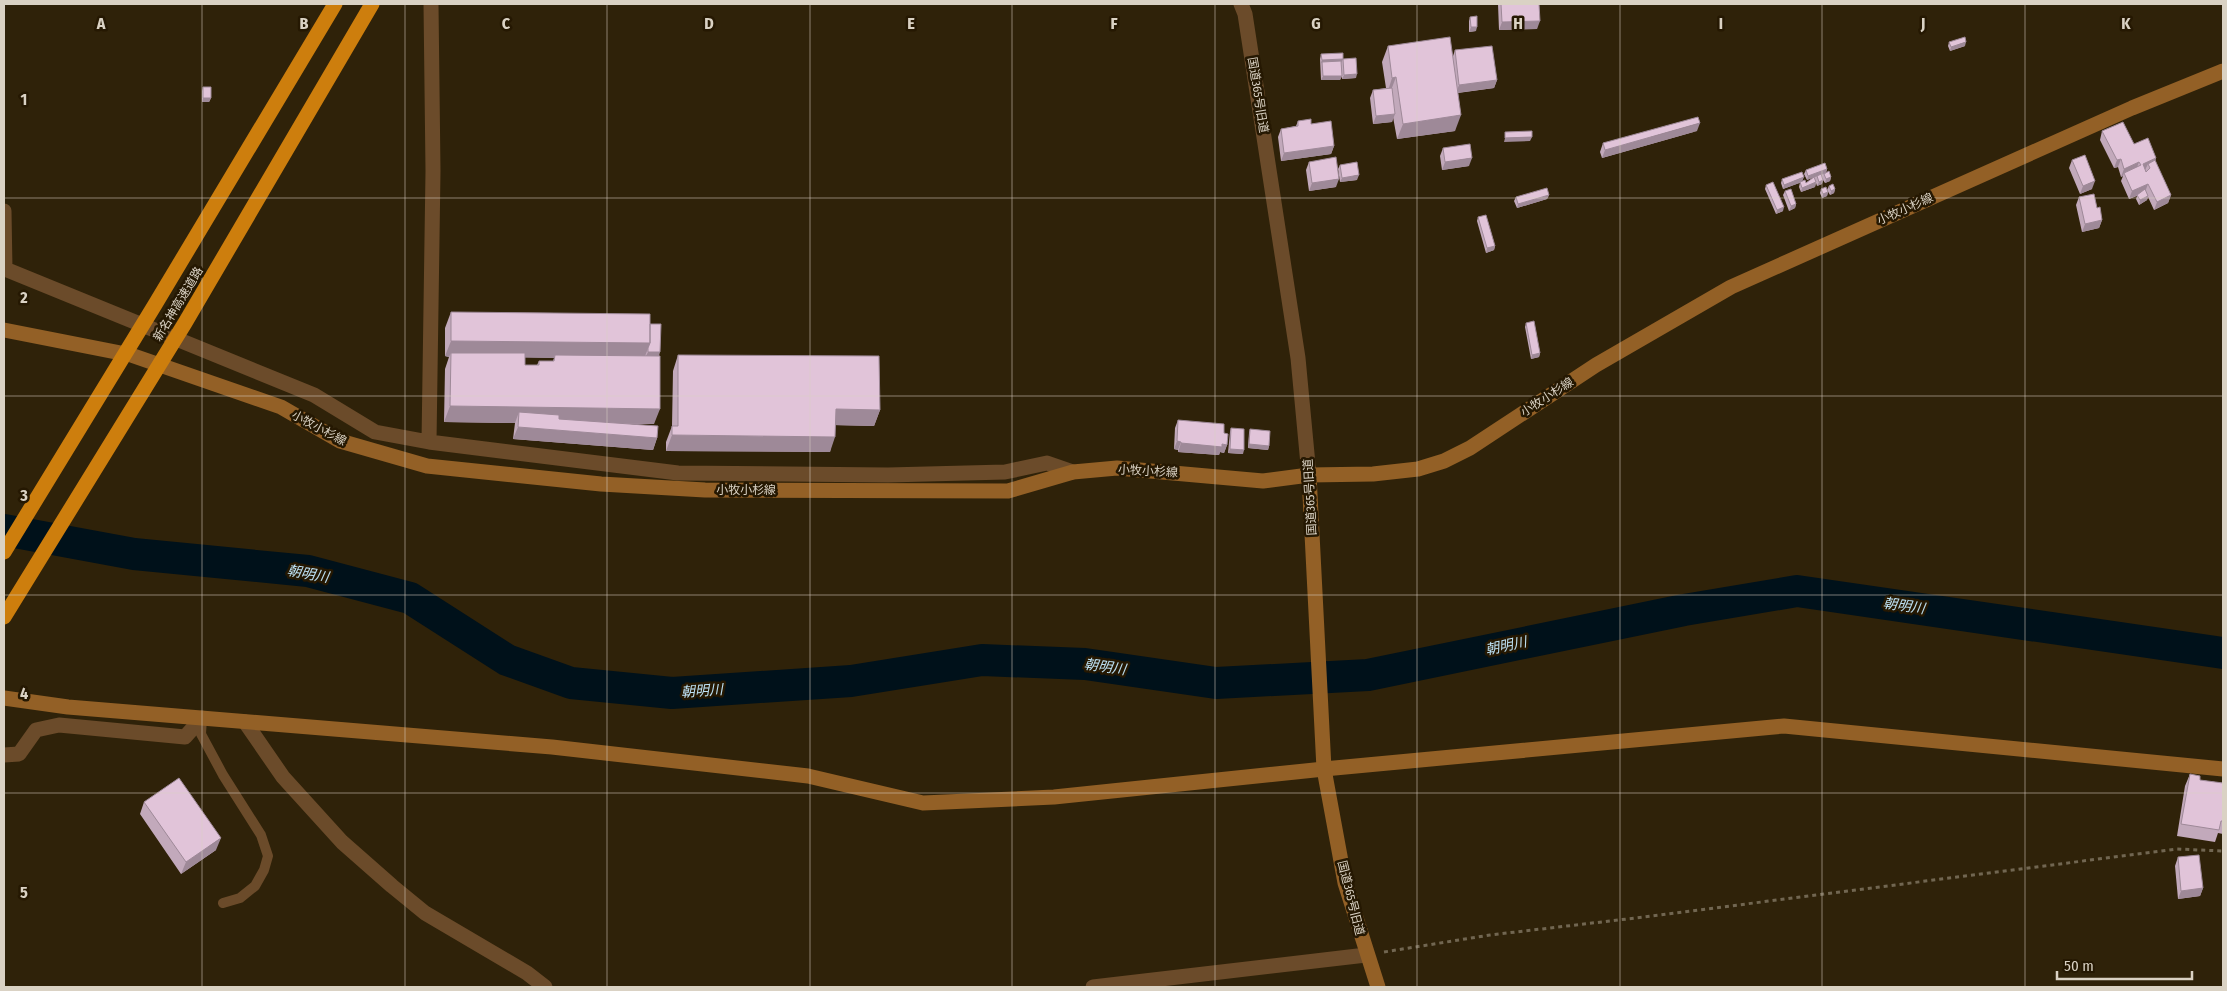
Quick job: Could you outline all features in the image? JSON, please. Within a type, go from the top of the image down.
[{"type":"highway","name":"新名神高速道路","points":[[4,552],[161,295],[335,4]]},
{"type":"highway","name":"新名神高速道路","points":[[4,617],[180,331],[372,4]]},
{"type":"street","points":[[429,442],[433,171],[431,4]]},
{"type":"street","name":"国道365号旧道","points":[[1241,4],[1245,14],[1298,358],[1309,482],[1324,769],[1345,882],[1366,956],[1378,987]]},
{"type":"street","name":"小牧小杉線","points":[[4,330],[131,355],[280,406],[340,441],[427,466],[601,484],[705,490],[1008,491],[1073,472],[1117,468],[1263,481],[1309,482],[1418,469],[1444,461],[1478,443],[1596,365],[1731,287],[2132,108],[2223,71]]},
{"type":"street","points":[[4,210],[5,269],[314,395],[375,432],[429,442],[678,473],[888,475],[1005,472],[1047,464],[1073,472]]},
{"type":"street","points":[[4,698],[68,707],[552,747],[808,776],[923,803],[1054,797],[1324,769],[1784,726],[2223,769]]},
{"type":"street","points":[[4,755],[19,754],[36,730],[59,725],[185,737],[202,718]]},
{"type":"street","points":[[245,722],[282,777],[342,842],[425,913],[527,973],[546,987]]},
{"type":"street","points":[[1093,987],[1366,956]]},
{"type":"lane","points":[[202,718],[202,734],[223,775],[261,835],[268,856],[264,870],[255,886],[240,898],[223,903]]},
{"type":"path","points":[[1366,956],[1490,935],[2177,849],[2223,851]]},
{"type":"building","points":[[1501,4],[1539,4],[1540,21],[1502,22]]},
{"type":"building","points":[[1477,16],[1477,27],[1471,27],[1470,17]]},
{"type":"building","points":[[1450,37],[1461,115],[1403,124],[1396,77],[1392,78],[1388,46]]},
{"type":"building","points":[[1965,37],[1966,42],[1951,47],[1949,42]]},
{"type":"building","points":[[1492,46],[1497,80],[1459,85],[1455,50]]},
{"type":"building","points":[[1343,53],[1343,59],[1322,60],[1321,54]]},
{"type":"building","points":[[1356,58],[1357,74],[1344,75],[1343,59]]},
{"type":"building","points":[[1341,61],[1342,76],[1323,76],[1322,62]]},
{"type":"building","points":[[203,87],[211,87],[211,98],[203,98]]},
{"type":"building","points":[[1392,88],[1395,114],[1376,116],[1373,90]]},
{"type":"building","points":[[1698,117],[1700,123],[1605,150],[1603,143]]},
{"type":"building","points":[[1311,119],[1311,124],[1331,121],[1334,146],[1284,153],[1281,129],[1298,126],[1298,121]]},
{"type":"building","points":[[2123,122],[2134,144],[2148,138],[2156,158],[2143,164],[2146,172],[2150,168],[2148,164],[2155,160],[2171,195],[2157,202],[2148,184],[2132,191],[2124,173],[2141,165],[2139,162],[2124,169],[2121,159],[2117,160],[2102,131]]},
{"type":"building","points":[[1532,131],[1532,137],[1505,138],[1505,132]]},
{"type":"building","points":[[1470,144],[1472,158],[1445,162],[1443,148]]},
{"type":"building","points":[[2085,155],[2095,181],[2083,186],[2072,160]]},
{"type":"building","points":[[1336,157],[1339,179],[1312,183],[1309,162]]},
{"type":"building","points":[[1357,162],[1359,175],[1342,178],[1340,165]]},
{"type":"building","points":[[1825,163],[1827,169],[1808,176],[1806,170]]},
{"type":"building","points":[[1829,171],[1831,177],[1826,179],[1824,174]]},
{"type":"building","points":[[1802,172],[1804,177],[1784,185],[1782,179]]},
{"type":"building","points":[[1821,174],[1823,180],[1819,182],[1817,176]]},
{"type":"building","points":[[1814,177],[1816,182],[1802,188],[1800,182],[1805,180],[1806,183]]},
{"type":"building","points":[[1773,182],[1784,207],[1777,210],[1766,185]]},
{"type":"building","points":[[1833,184],[1835,189],[1831,191],[1829,186]]},
{"type":"building","points":[[1826,187],[1828,192],[1823,194],[1821,189]]},
{"type":"building","points":[[1547,188],[1549,195],[1518,204],[1516,197]]},
{"type":"building","points":[[1791,189],[1796,204],[1791,206],[1785,191]]},
{"type":"building","points":[[2145,189],[2148,196],[2140,200],[2137,195]]},
{"type":"building","points":[[2094,194],[2097,208],[2100,207],[2102,220],[2085,224],[2079,197]]},
{"type":"building","points":[[1486,215],[1495,246],[1487,248],[1478,217]]},
{"type":"building","points":[[451,312],[650,314],[650,343],[451,341]]},
{"type":"building","points":[[1534,321],[1540,353],[1532,355],[1526,323]]},
{"type":"building","points":[[650,324],[661,324],[660,352],[648,352]]},
{"type":"building","points":[[451,353],[525,353],[525,365],[539,365],[539,361],[554,361],[555,355],[660,356],[660,409],[450,406]]},
{"type":"building","points":[[678,355],[879,356],[880,410],[836,409],[835,437],[672,435],[672,426],[678,426]]},
{"type":"building","points":[[519,412],[559,415],[559,419],[658,426],[657,438],[518,427]]},
{"type":"building","points":[[1178,420],[1224,424],[1224,433],[1228,434],[1227,445],[1222,444],[1222,447],[1177,441]]},
{"type":"building","points":[[1231,428],[1244,429],[1244,450],[1230,449]]},
{"type":"building","points":[[1250,429],[1270,431],[1269,446],[1249,444]]},
{"type":"building","points":[[2190,774],[2200,776],[2200,780],[2223,783],[2223,821],[2221,821],[2219,830],[2181,824]]},
{"type":"building","points":[[179,778],[221,838],[186,862],[144,802]]},
{"type":"building","points":[[2199,855],[2203,888],[2181,891],[2178,857]]},
{"type":"waterway","name":"朝明川","points":[[4,530],[134,554],[308,571],[410,598],[507,660],[571,683],[672,693],[851,681],[982,660],[1085,664],[1216,683],[1368,675],[1684,610],[1797,591],[2223,653]]}]
